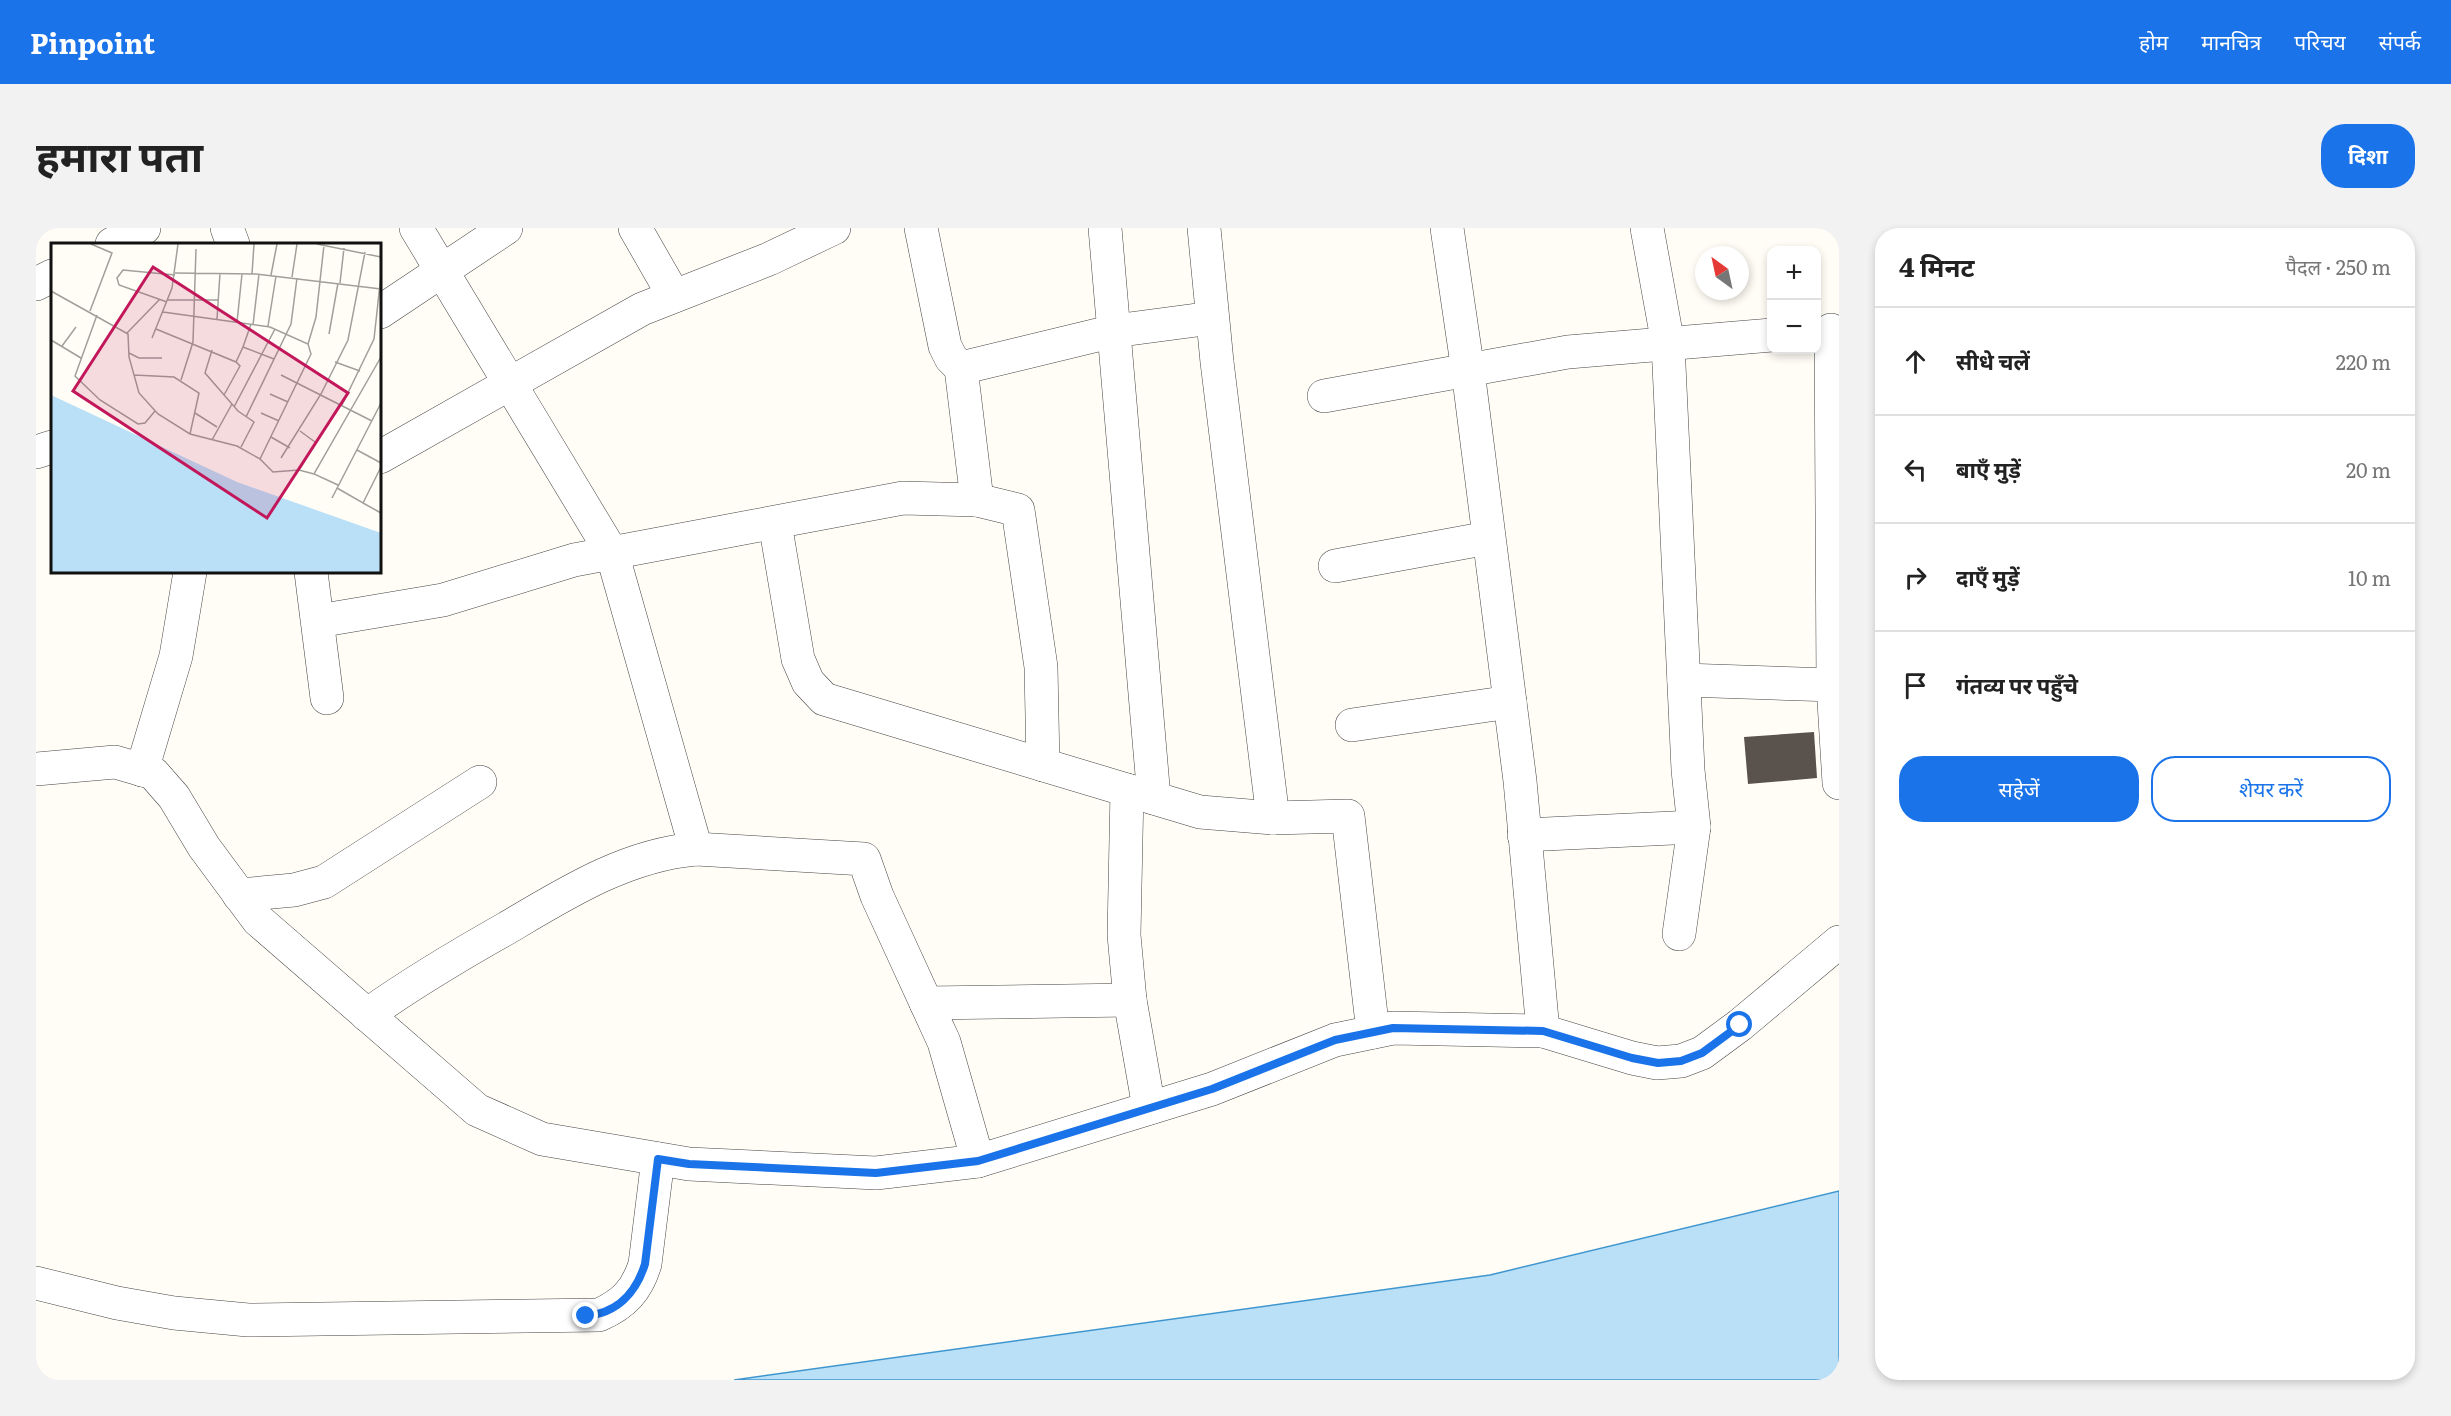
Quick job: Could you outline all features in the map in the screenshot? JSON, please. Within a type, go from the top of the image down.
[{"type":"street","points":[[114,243],[144,228]]},
{"type":"street","points":[[227,228],[233,243]]},
{"type":"street","points":[[416,228],[612,553],[696,849]]},
{"type":"street","points":[[381,311],[506,228]]},
{"type":"street","points":[[635,228],[674,296]]},
{"type":"street","points":[[921,228],[945,346],[951,358],[961,368],[977,500]]},
{"type":"street","points":[[1105,228],[1114,332],[1140,794],[1124,935],[1130,1000],[1149,1108]]},
{"type":"street","points":[[1204,228],[1212,318],[1273,818]]},
{"type":"street","points":[[1447,228],[1468,371],[1509,702],[1543,1031]]},
{"type":"street","points":[[1647,228],[1668,344],[1688,770],[1694,827],[1680,934]]},
{"type":"street","points":[[381,456],[642,309],[769,260],[820,231]]},
{"type":"street","points":[[36,284],[51,276]]},
{"type":"street","points":[[961,368],[1114,332],[1212,318]]},
{"type":"street","points":[[1829,330],[1833,685],[1839,783]]},
{"type":"street","points":[[1324,396],[1568,352],[1767,335]]},
{"type":"street","points":[[36,452],[51,447]]},
{"type":"street","points":[[318,621],[443,600],[574,560],[903,498],[977,500],[1018,510],[1041,667],[1042,765]]},
{"type":"street","points":[[775,523],[798,659],[808,682],[824,699],[1200,812],[1273,818],[1348,816],[1373,1032]]},
{"type":"street","points":[[1335,566],[1488,538]]},
{"type":"street","points":[[142,770],[176,656],[190,573]]},
{"type":"street","points":[[311,573],[327,698]]},
{"type":"street","points":[[1684,680],[1833,685]]},
{"type":"street","points":[[1352,725],[1509,702]]},
{"type":"street","points":[[36,769],[115,762],[153,772],[174,797],[204,847],[258,920],[477,1110],[542,1139],[689,1164],[876,1173],[978,1161],[1212,1089],[1335,1040],[1393,1028],[1543,1031],[1632,1058],[1658,1063],[1681,1061],[1702,1053],[1731,1032],[1839,942]]},
{"type":"street","points":[[239,895],[294,890],[324,882],[480,782]]},
{"type":"street","points":[[1524,835],[1694,827]]},
{"type":"street","points":[[367,1015],[414,982],[583,884],[635,861],[672,851],[696,849],[864,859],[877,896],[944,1042],[978,1161]]},
{"type":"street","points":[[926,1003],[1130,1000]]},
{"type":"street","points":[[36,1283],[117,1303],[174,1313],[248,1320],[598,1315],[623,1301],[634,1291],[641,1278],[645,1264],[658,1159]]},
{"type":"water","points":[[1839,1191],[1839,1380],[734,1380],[1490,1275]]},
{"type":"building","points":[[1814,732],[1817,778],[1748,784],[1744,737]]},
{"type":"route","points":[[586,1316],[598,1315],[610,1310],[634,1291],[641,1278],[645,1264],[658,1159],[689,1164],[876,1173],[978,1161],[1212,1089],[1335,1040],[1393,1028],[1543,1031],[1632,1058],[1658,1063],[1681,1061],[1702,1053],[1740,1025]]}]
